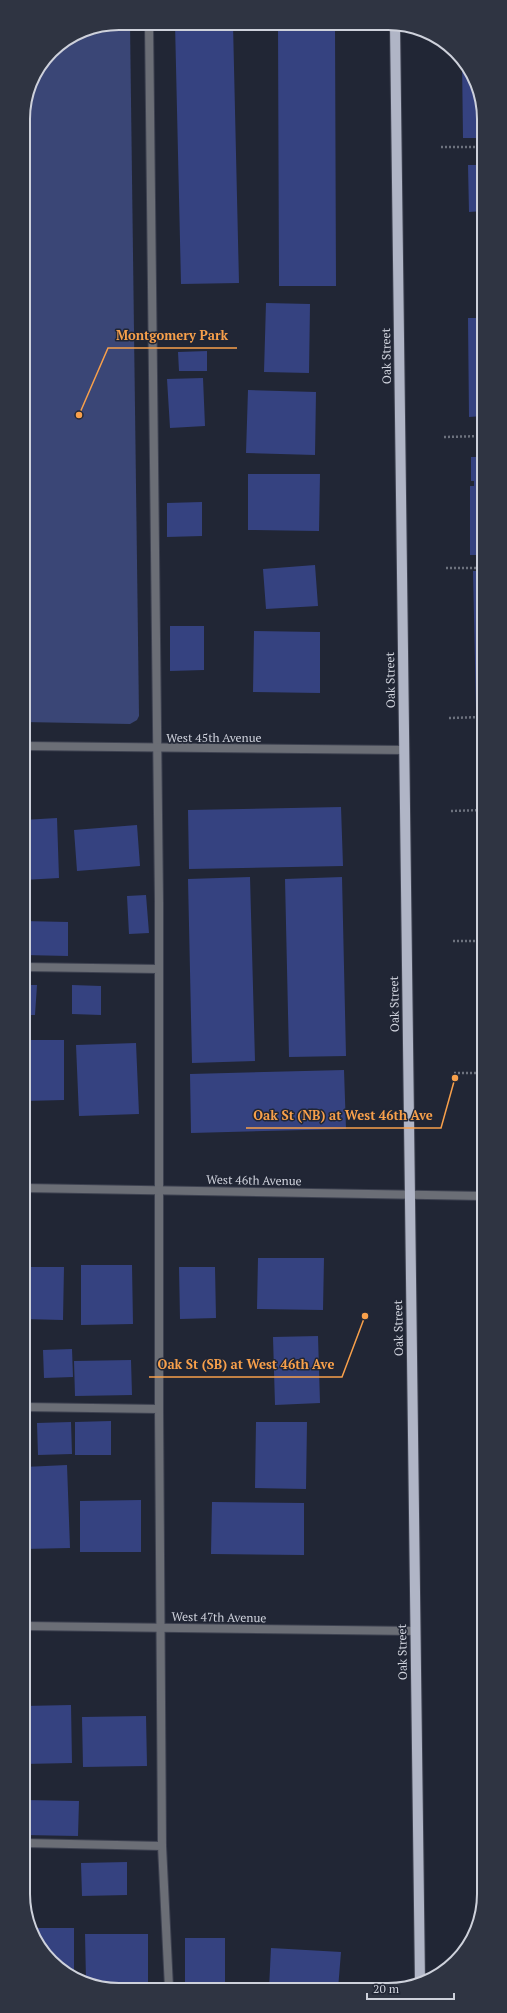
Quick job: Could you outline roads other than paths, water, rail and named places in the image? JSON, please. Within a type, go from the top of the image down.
[{"type":"main road","name":"Oak Street","points":[[395,30],[420,1977]]},
{"type":"street","points":[[149,30],[159,969],[159,1409],[162,1846],[169,1983]]},
{"type":"street","name":"West 45th Avenue","points":[[30,746],[404,750]]},
{"type":"street","points":[[30,967],[159,969]]},
{"type":"street","name":"West 46th Avenue","points":[[30,1188],[477,1196]]},
{"type":"street","points":[[30,1407],[159,1409]]},
{"type":"street","name":"West 47th Avenue","points":[[30,1626],[415,1631]]},
{"type":"street","points":[[30,1844],[162,1846]]},
{"type":"place","name":"Montgomery Park","points":[[79,415]]},
{"type":"place","name":"Oak St (NB) at West 46th Ave","points":[[455,1078]]},
{"type":"place","name":"Oak St (SB) at West 46th Ave","points":[[365,1316]]}]
